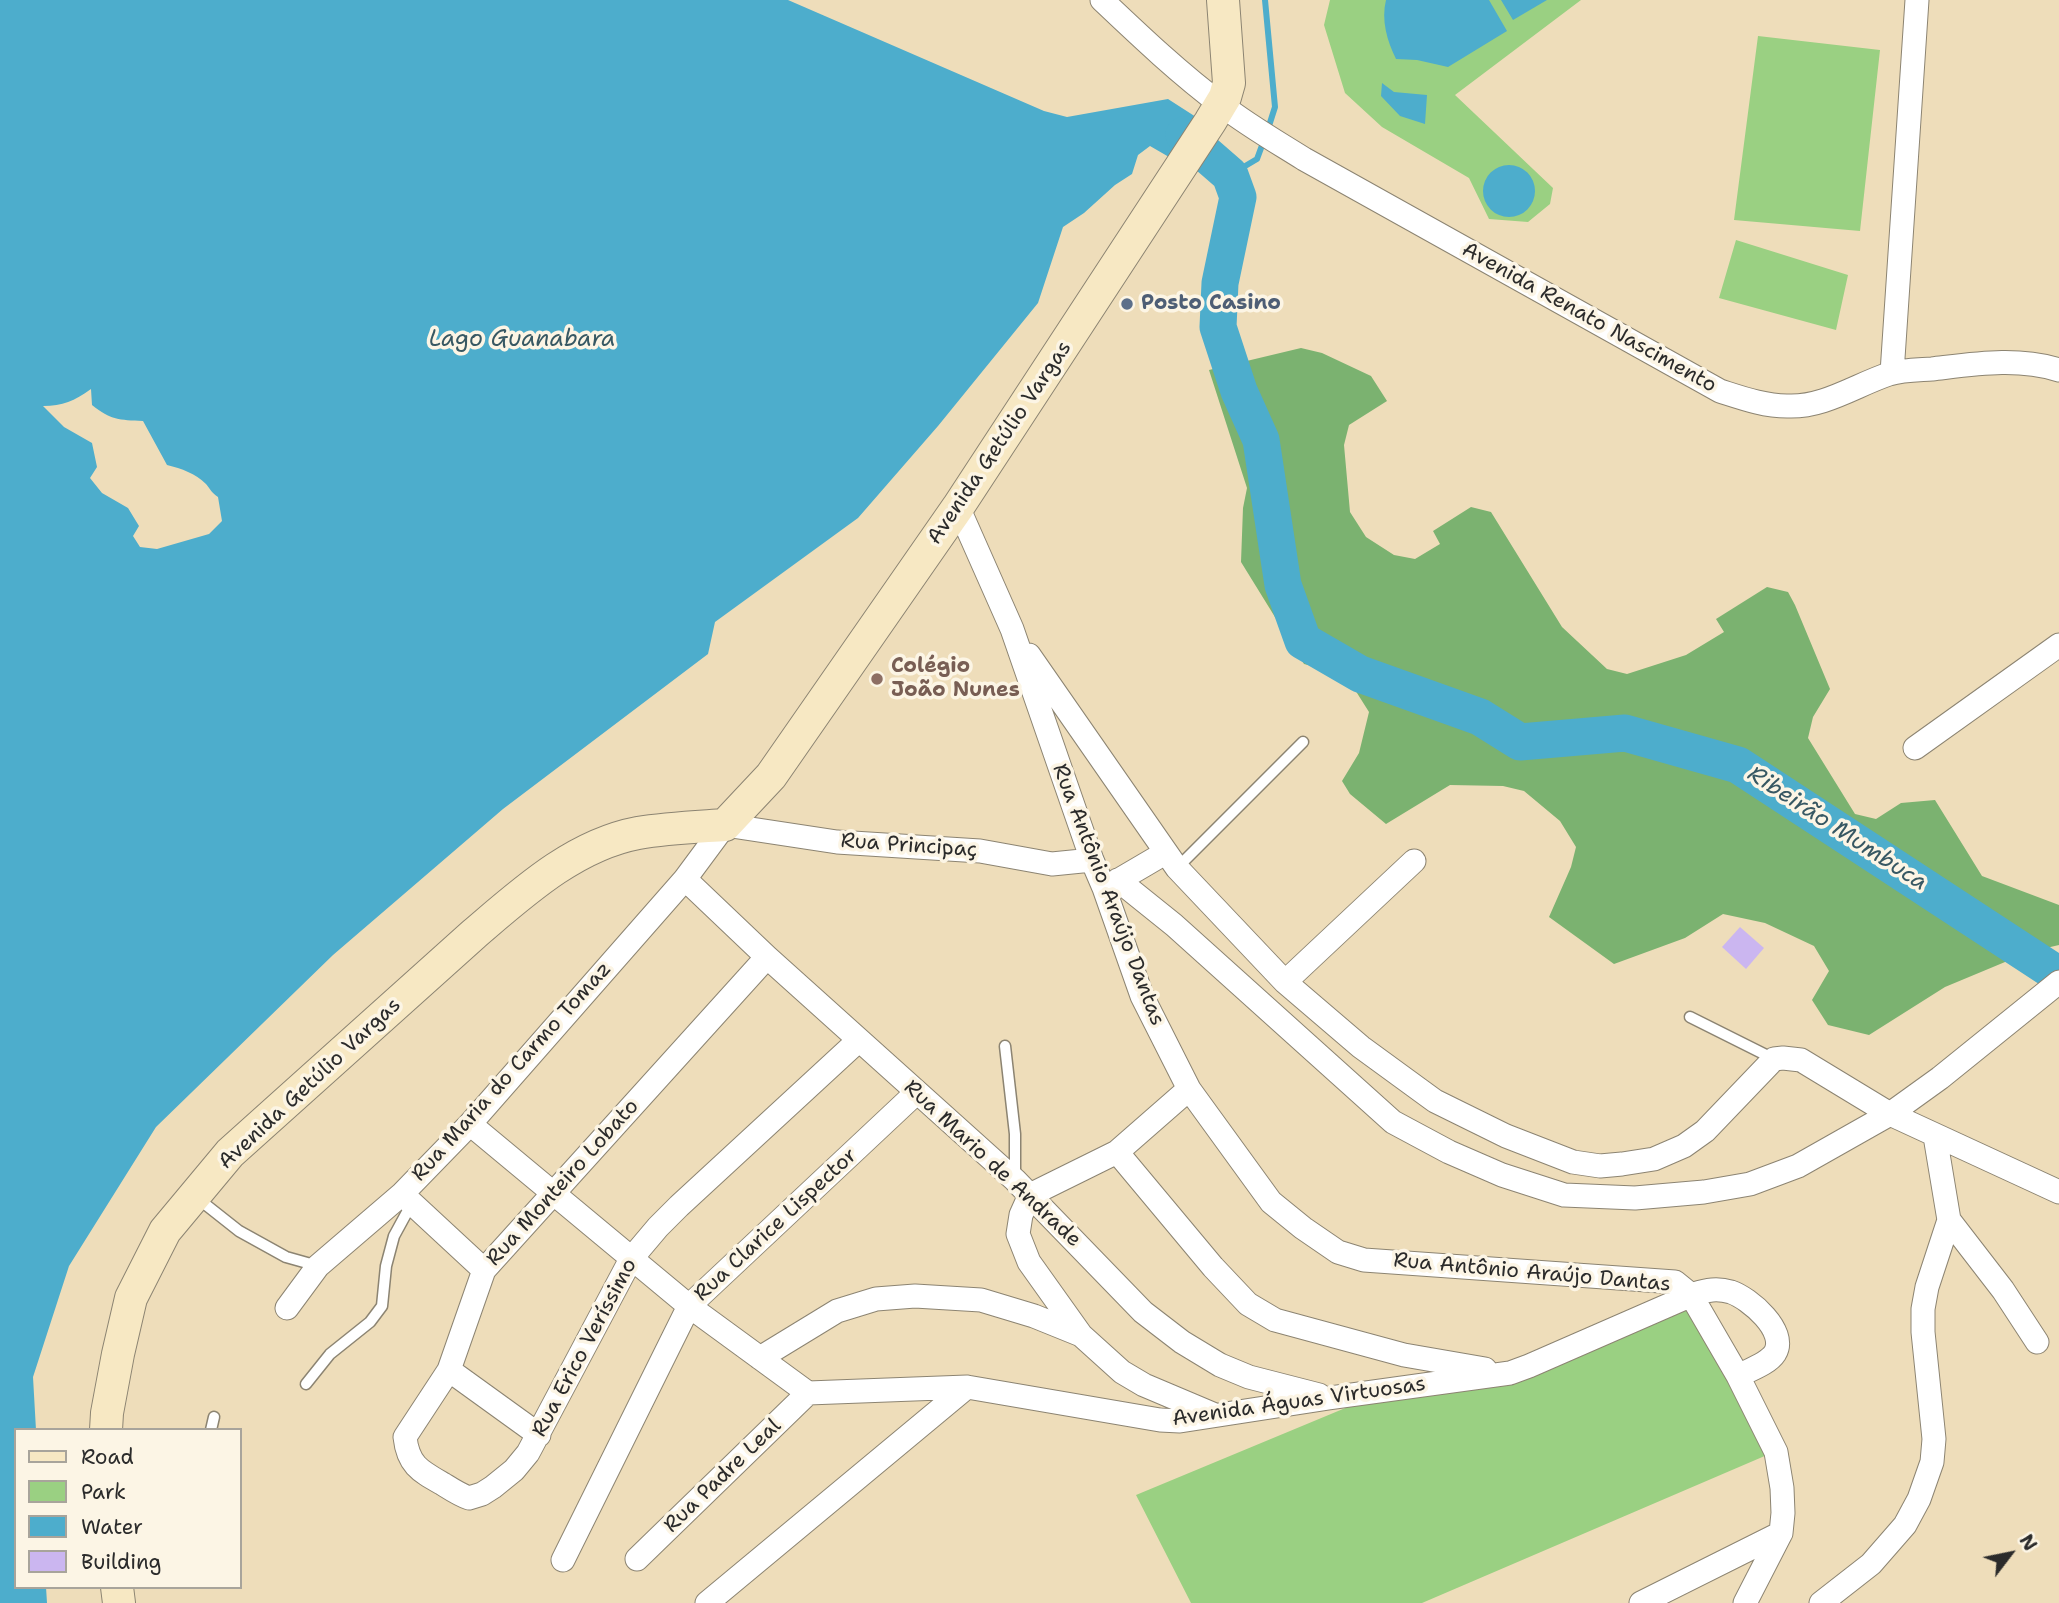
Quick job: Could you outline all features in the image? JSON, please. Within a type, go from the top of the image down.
[{"type":"main road","name":"Avenida Getúlio Vargas","points":[[637,833],[725,825],[771,776],[958,508],[1216,113],[1229,83],[1223,0]]},
{"type":"main road","name":"Avenida Getúlio Vargas","points":[[106,1428],[118,1354],[131,1298],[165,1231],[230,1153],[510,903],[575,857],[598,845],[704,810],[771,776]]},
{"type":"street","name":"Avenida Renato Nascimento","points":[[1102,0],[1159,53],[1216,113],[1250,126],[1304,159],[1720,391],[1757,403],[1790,407],[1823,401],[1892,373],[1993,362],[2021,362],[2059,370]]},
{"type":"street","points":[[1892,373],[1917,0]]},
{"type":"street","name":"Rua Antônio Araújo Dantas","points":[[958,508],[1012,629],[1092,860],[1111,884],[1142,996],[1189,1089],[1271,1202],[1338,1252],[1364,1260],[1675,1282],[1691,1295],[1738,1376],[1776,1451],[1782,1488],[1781,1533]]},
{"type":"street","points":[[1012,629],[1171,861],[1285,982],[1361,1047],[1436,1101],[1506,1136],[1573,1162],[1600,1166],[1622,1164],[1654,1158],[1684,1146],[1705,1131],[1774,1059],[1801,1060],[1890,1114],[2059,1192]]},
{"type":"street","points":[[1915,748],[2059,645]]},
{"type":"street","name":"Rua Principaç","points":[[725,825],[837,842],[980,851],[1052,864],[1092,860]]},
{"type":"street","name":"Rua Maria do Carmo Tomaz","points":[[287,1308],[318,1266],[407,1199],[685,878],[725,825]]},
{"type":"street","points":[[1111,884],[1171,861]]},
{"type":"street","points":[[1285,982],[1414,861]]},
{"type":"street","name":"Rua Mario de Andrade","points":[[685,878],[916,1093],[1023,1188],[1143,1312],[1182,1342],[1220,1365],[1249,1377],[1329,1398]]},
{"type":"street","points":[[1111,884],[1174,925],[1393,1122],[1449,1152],[1502,1175],[1564,1195],[1635,1198],[1704,1192],[1751,1184],[1798,1166],[1890,1114],[1940,1078],[2059,982]]},
{"type":"street","name":"Rua Monteiro Lobato","points":[[405,1437],[449,1370],[484,1270],[768,957]]},
{"type":"street","name":"Rua Erico Veríssimo","points":[[405,1437],[406,1450],[420,1471],[469,1497],[482,1494],[514,1470],[539,1435],[631,1259],[679,1206],[859,1040]]},
{"type":"street","points":[[1189,1089],[1116,1152],[1023,1188],[1018,1234],[1030,1262],[1080,1335],[1122,1372],[1144,1385],[1217,1416]]},
{"type":"street","name":"Rua Clarice Lispector","points":[[563,1560],[689,1306],[916,1093]]},
{"type":"street","points":[[470,1124],[689,1306],[808,1393]]},
{"type":"street","points":[[1935,1136],[1950,1220],[2003,1290],[2036,1342]]},
{"type":"street","points":[[1116,1152],[1229,1285],[1248,1304],[1275,1320],[1404,1355],[1510,1373]]},
{"type":"street","points":[[407,1199],[484,1270]]},
{"type":"street","points":[[1821,1603],[1871,1564],[1905,1525],[1919,1499],[1932,1462],[1934,1439],[1923,1309],[1927,1286],[1950,1220]]},
{"type":"street","name":"Rua Antônio Araújo Dantas","points":[[1691,1295],[1712,1289],[1730,1292],[1753,1304],[1770,1324],[1777,1342],[1774,1355],[1738,1376]]},
{"type":"street","name":"Avenida Águas Virtuosas","points":[[808,1393],[967,1387],[1160,1420],[1180,1421],[1510,1373],[1691,1295]]},
{"type":"street","points":[[760,1358],[837,1311],[877,1299],[902,1297],[981,1300],[1034,1316],[1080,1335]]},
{"type":"street","points":[[449,1370],[539,1435]]},
{"type":"street","points":[[706,1603],[967,1387]]},
{"type":"street","name":"Rua Padre Leal","points":[[637,1559],[808,1393]]},
{"type":"street","points":[[1641,1603],[1781,1533]]},
{"type":"street","points":[[1745,1603],[1781,1533]]},
{"type":"lane","points":[[1171,861],[1303,742]]},
{"type":"lane","points":[[1690,1017],[1774,1059]]},
{"type":"lane","points":[[1005,1046],[1023,1188]]},
{"type":"lane","points":[[194,1196],[239,1231],[286,1257],[318,1266]]},
{"type":"lane","points":[[306,1384],[330,1354],[370,1322],[382,1306],[386,1266],[407,1199]]},
{"type":"lane","points":[[211,1428],[214,1417]]},
{"type":"green space","points":[[1330,0],[1581,0],[1455,95],[1553,188],[1550,204],[1528,222],[1489,219],[1469,178],[1382,127],[1345,93],[1324,25]]},
{"type":"green space","points":[[1758,36],[1880,50],[1860,231],[1734,220]]},
{"type":"green space","points":[[1736,240],[1848,275],[1836,330],[1719,298]]},
{"type":"green space","points":[[1301,348],[1322,353],[1371,376],[1387,401],[1349,425],[1344,445],[1350,512],[1366,537],[1394,555],[1415,559],[1440,544],[1433,531],[1471,507],[1491,512],[1562,627],[1607,669],[1627,674],[1686,655],[1724,632],[1716,619],[1767,587],[1788,592],[1830,689],[1813,717],[1808,738],[1855,814],[1876,819],[1901,803],[1935,800],[1982,876],[2059,905],[2059,945],[2029,952],[1945,987],[1869,1035],[1828,1025],[1812,1000],[1829,971],[1814,946],[1765,923],[1723,914],[1685,938],[1614,964],[1549,917],[1571,867],[1576,847],[1560,821],[1524,791],[1503,786],[1450,785],[1386,824],[1350,794],[1342,781],[1359,753],[1369,712],[1345,674],[1304,664],[1241,562],[1243,508],[1247,488],[1209,370]]},
{"type":"green space","points":[[1690,1299],[1774,1452],[1422,1603],[1191,1603],[1136,1495],[1355,1404],[1502,1384]]},
{"type":"water","name":"Lago Guanabara","points":[[0,0],[788,0],[1044,111],[1067,117],[1168,99],[1196,117],[1169,157],[1150,146],[1138,155],[1132,174],[1063,227],[1038,303],[938,426],[858,518],[715,622],[708,654],[503,809],[333,955],[156,1127],[69,1266],[33,1377],[36,1428],[14,1428],[14,1589],[46,1589],[47,1603],[0,1603]],"holes":[[[91,389],[92,405],[105,414],[143,421],[167,465],[197,477],[218,497],[222,521],[209,534],[157,549],[140,547],[133,536],[139,526],[128,508],[102,493],[90,478],[97,467],[92,443],[64,427],[43,406],[68,402]]]},
{"type":"water","points":[[1386,0],[1489,0],[1507,31],[1448,67],[1417,60],[1396,59],[1386,30]]},
{"type":"water","points":[[1501,0],[1547,0],[1513,20]]},
{"type":"water","points":[[1382,83],[1394,92],[1427,95],[1425,124],[1400,116],[1381,96]]},
{"type":"water","points":[[1509,165],[1519,167],[1527,173],[1533,181],[1533,201],[1527,209],[1519,215],[1509,217],[1499,215],[1491,209],[1485,201],[1483,191],[1485,181],[1491,173],[1499,167]]},
{"type":"building","points":[[1740,927],[1764,948],[1746,969],[1722,947]]},
{"type":"waterway","name":"Ribeirão Mumbuca","points":[[1265,0],[1275,107],[1268,129]]},
{"type":"waterway","name":"Ribeirão Mumbuca","points":[[1184,135],[1230,175],[1238,197],[1220,283],[1218,327],[1239,391],[1261,440],[1283,585],[1303,641],[1360,674],[1480,717],[1520,742],[1625,733],[1738,765],[2059,975]]},
{"type":"waterway","name":"Ribeirão Mumbuca","points":[[1230,175],[1257,159],[1264,140]]},
{"type":"place","name":"Posto Casino","points":[[1127,304]]},
{"type":"place","name":"Colégio João Nunes","points":[[877,679]]}]
